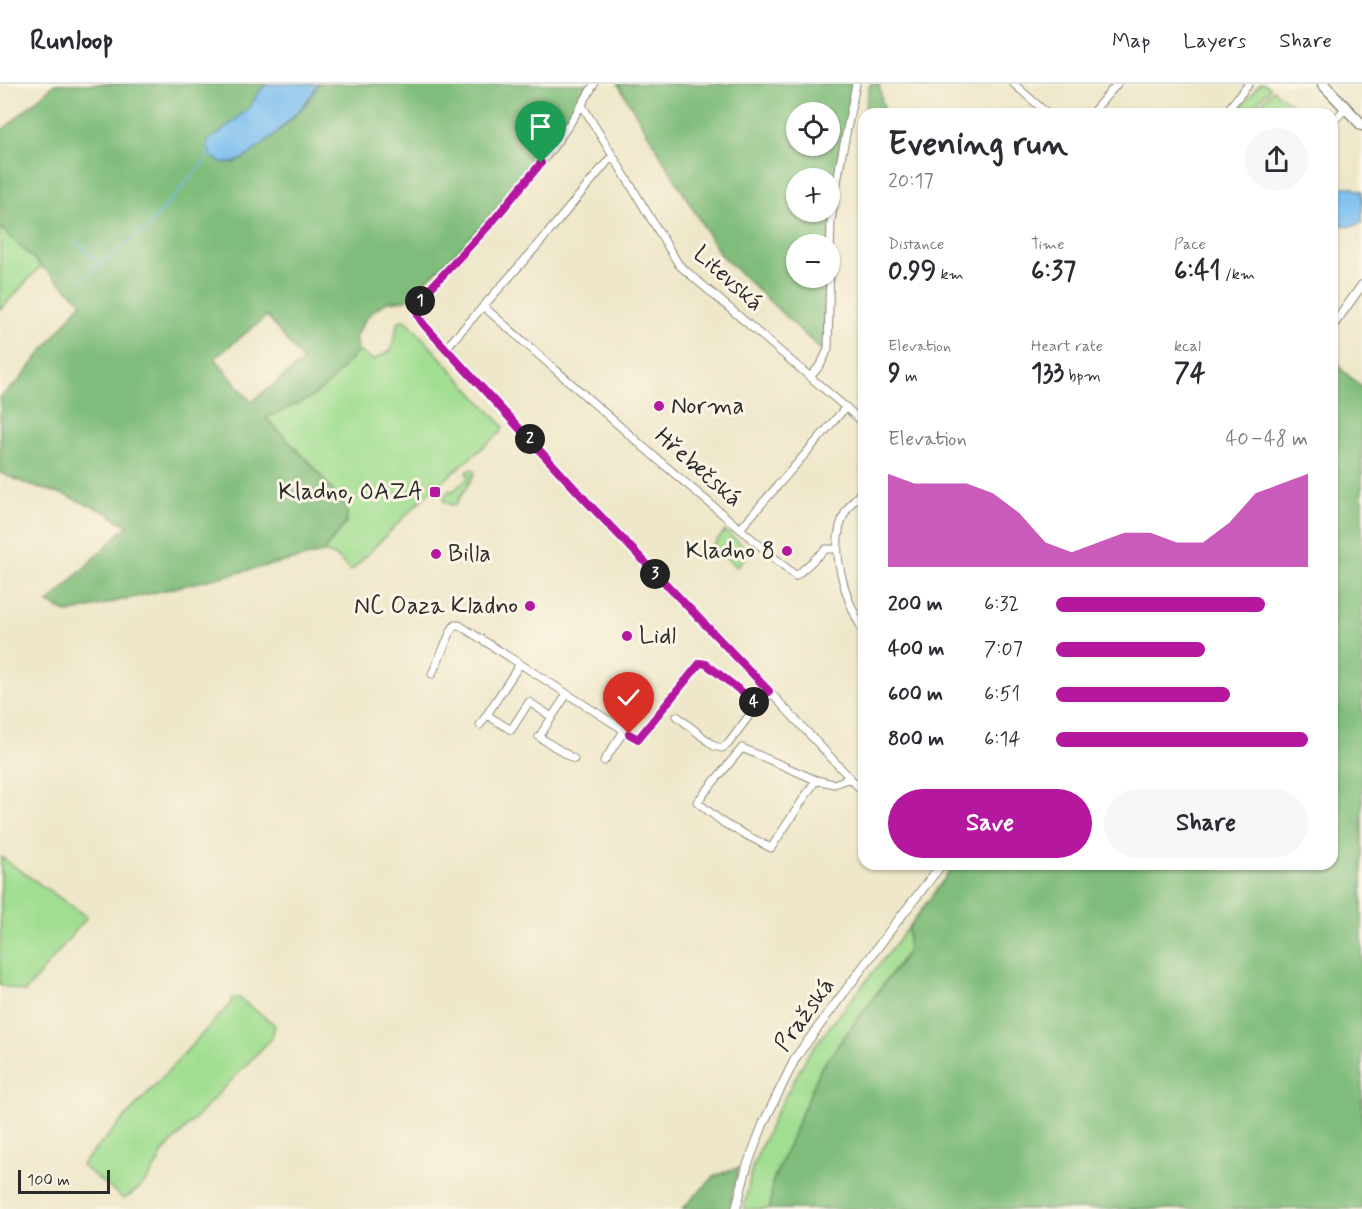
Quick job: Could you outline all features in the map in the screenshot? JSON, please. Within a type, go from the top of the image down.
[{"type":"main road","points":[[1323,84],[1362,125]]},
{"type":"street","points":[[594,84],[541,163],[493,221],[426,293],[417,305],[416,311],[419,318],[589,504],[858,787]]},
{"type":"street","points":[[811,376],[821,364],[828,349],[831,221],[856,84]]},
{"type":"street","points":[[1014,84],[1041,108]]},
{"type":"street","points":[[1096,108],[1118,84]]},
{"type":"street","points":[[1229,108],[1249,84]]},
{"type":"street","name":"Litevská","points":[[582,105],[679,265],[858,418]]},
{"type":"street","points":[[1338,117],[1346,108]]},
{"type":"street","points":[[446,348],[612,156]]},
{"type":"street","points":[[1338,319],[1362,285]]},
{"type":"street","name":"Hřebečská","points":[[483,306],[664,465],[796,576],[826,549],[837,549]]},
{"type":"street","points":[[740,529],[846,407]]},
{"type":"street","points":[[858,496],[846,510],[840,526],[837,549],[842,578],[858,622]]},
{"type":"street","points":[[432,674],[452,629],[455,625],[459,625],[638,739],[700,663],[706,664],[757,702]]},
{"type":"street","points":[[480,725],[520,664]]},
{"type":"street","points":[[676,716],[714,746],[722,748],[728,744],[757,702],[769,691]]},
{"type":"street","points":[[567,694],[539,737],[574,759]]},
{"type":"street","points":[[487,715],[511,730],[529,702],[552,717]]},
{"type":"street","points":[[604,761],[624,731]]},
{"type":"street","points":[[816,780],[771,848],[725,824],[697,802],[742,747],[816,780],[834,784],[850,778]]},
{"type":"street","name":"Pražská","points":[[736,1209],[747,1166],[764,1122],[796,1057],[934,870]]},
{"type":"green space","points":[[55,84],[267,84],[249,108],[208,141],[234,163],[255,150],[282,128],[305,105],[317,84],[591,84],[534,165],[465,244],[405,300],[387,302],[373,311],[355,337],[358,351],[327,385],[310,398],[266,418],[312,465],[347,509],[347,521],[322,553],[68,613],[48,603],[128,525],[108,513],[62,494],[32,486],[0,473],[0,397],[18,382],[82,302],[0,227],[0,132]],"holes":[[[267,316],[303,361],[251,402],[215,358]]]},
{"type":"green space","points":[[618,84],[855,84],[840,173],[840,168],[786,168],[786,222],[832,222],[830,234],[786,234],[786,288],[828,288],[826,352],[822,351],[720,254]]},
{"type":"green space","points":[[870,84],[879,84],[884,108],[865,108]]},
{"type":"green space","points":[[1260,84],[1265,84],[1270,88],[1252,108],[1240,108]]},
{"type":"green space","points":[[1273,90],[1297,108],[1256,108]]},
{"type":"green space","points":[[0,227],[41,266],[0,310]]},
{"type":"green space","points":[[401,320],[407,321],[503,426],[501,432],[423,498],[351,571],[335,556],[322,553],[347,522],[347,509],[312,465],[266,418],[310,398],[327,385],[358,351],[373,360],[391,351],[398,323]]},
{"type":"green space","points":[[1338,363],[1342,370],[1362,387],[1362,1209],[770,1209],[772,1183],[821,1068],[907,953],[909,927],[951,870],[1338,870]]},
{"type":"green space","points":[[471,469],[475,473],[456,504],[452,505],[444,501],[445,495],[450,490],[452,492],[469,477],[466,473]]},
{"type":"green space","points":[[725,531],[750,551],[737,567],[712,547]]},
{"type":"green space","points":[[1,857],[87,917],[25,992],[0,985]]},
{"type":"green space","points":[[909,927],[907,952],[821,1068],[772,1183],[770,1209],[744,1209],[752,1168],[773,1119],[809,1053]]},
{"type":"green space","points":[[232,998],[239,998],[275,1025],[272,1038],[164,1151],[143,1184],[124,1199],[81,1165],[231,1003]]},
{"type":"green space","points":[[739,1168],[730,1209],[682,1209],[715,1176]]},
{"type":"water","points":[[267,84],[317,84],[294,116],[254,151],[235,162],[229,163],[215,159],[209,151],[208,140],[249,108]]},
{"type":"water","points":[[1351,187],[1362,192],[1362,222],[1354,226],[1343,226],[1338,223],[1339,189]]},
{"type":"waterway","points":[[207,145],[208,155]]},
{"type":"waterway","points":[[207,158],[213,156]]},
{"type":"waterway","points":[[80,280],[148,227],[205,161]]},
{"type":"waterway","points":[[76,241],[99,263]]},
{"type":"place","name":"Norma","points":[[659,406]]},
{"type":"place","name":"Kladno, OAZA","points":[[435,492]]},
{"type":"place","name":"Kladno 8","points":[[787,551]]},
{"type":"place","name":"Billa","points":[[436,554]]},
{"type":"place","name":"NC Oaza Kladno","points":[[530,606]]},
{"type":"place","name":"Lidl","points":[[627,636]]},
{"type":"route","points":[[541,163],[493,221],[426,293],[417,305],[416,311],[425,326],[589,504],[769,691],[755,702],[706,664],[700,663],[638,739],[629,734]]}]
